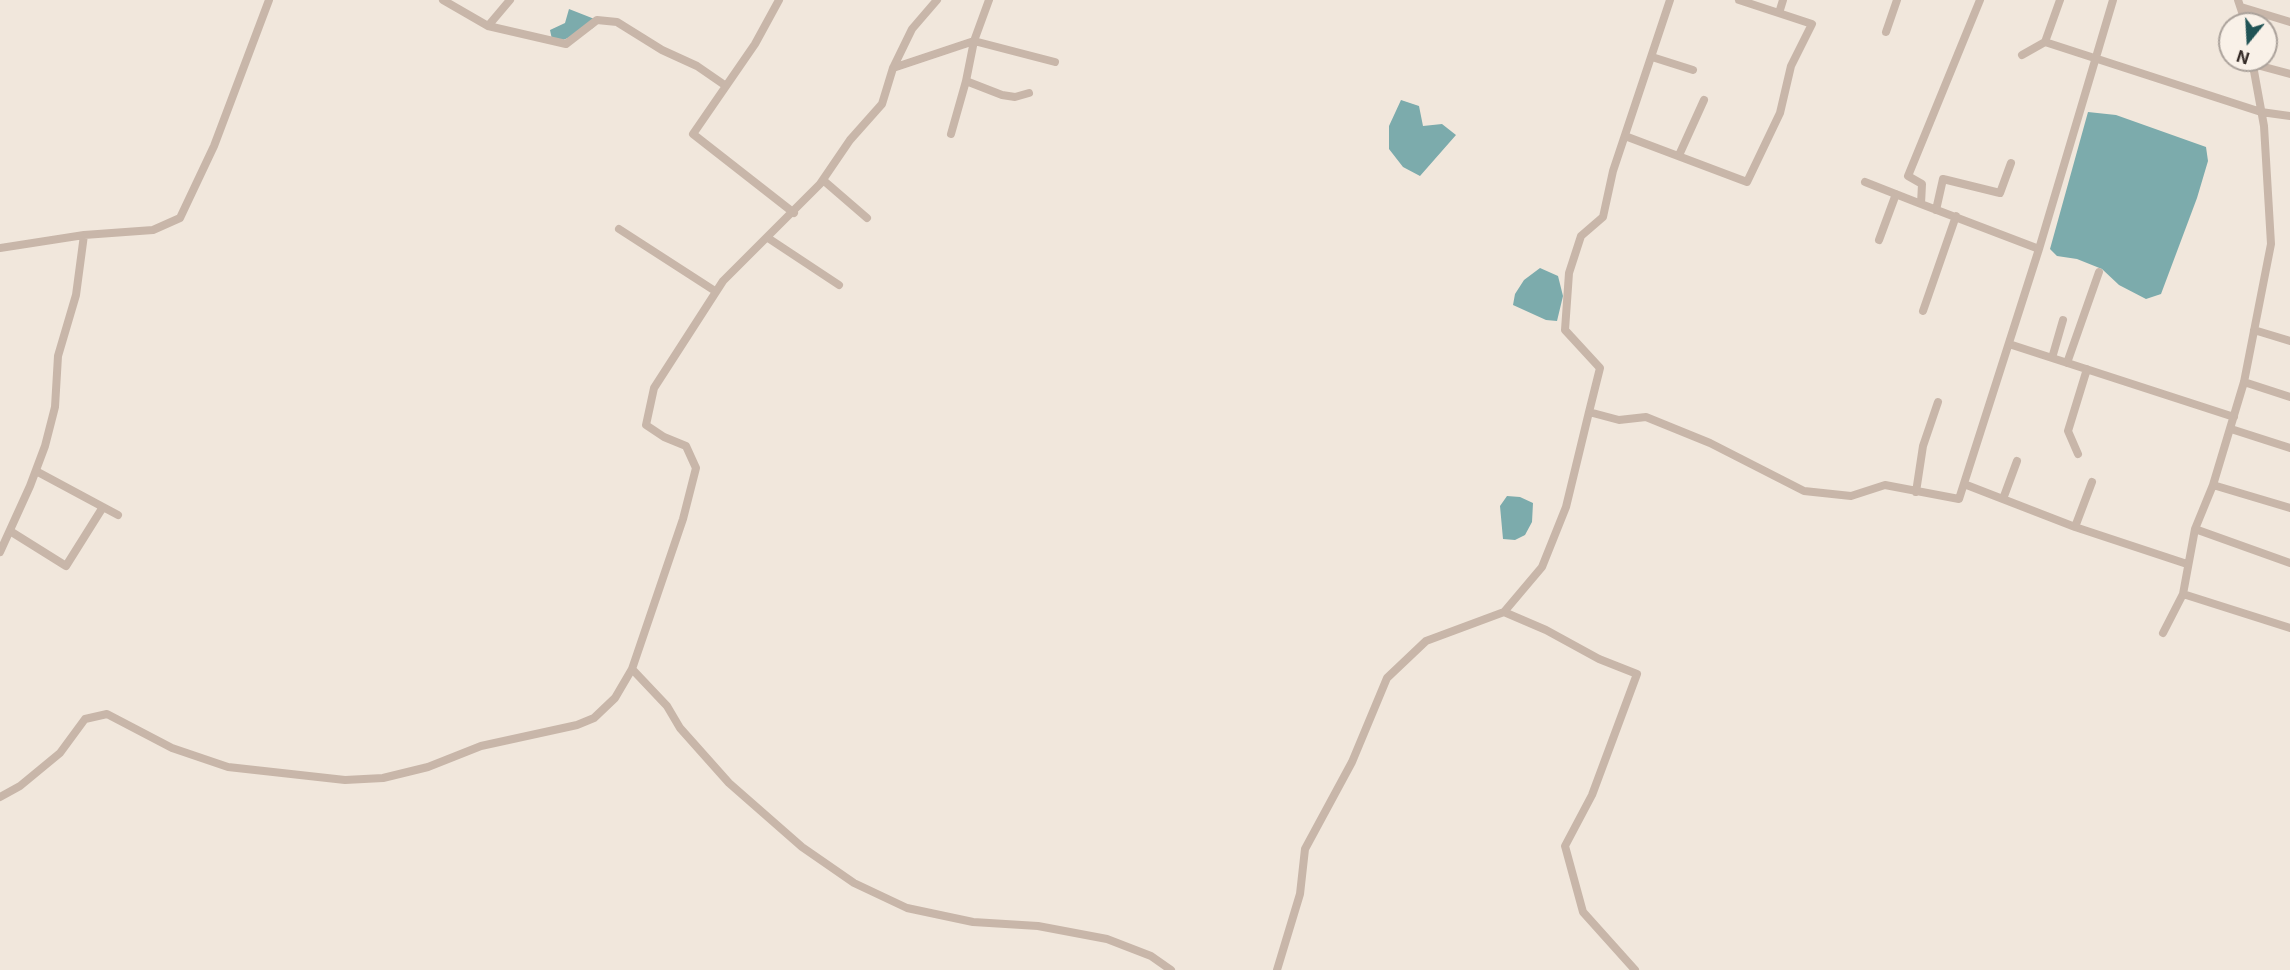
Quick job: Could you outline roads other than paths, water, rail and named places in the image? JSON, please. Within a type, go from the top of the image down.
[{"type":"street","points":[[0,248],[84,235],[153,230],[180,218],[214,146],[269,0]]},
{"type":"street","points":[[443,0],[488,26],[566,44],[597,20],[616,22],[662,50],[697,66],[726,86]]},
{"type":"street","points":[[488,26],[510,0]]},
{"type":"street","points":[[779,0],[755,44],[693,134],[794,213]]},
{"type":"street","points":[[0,796],[20,786],[60,753],[85,718],[107,714],[172,748],[228,767],[333,779],[383,778],[428,767],[481,746],[577,725],[594,718],[615,698],[632,669],[683,519],[696,468],[686,446],[664,437],[646,425],[654,388],[723,280],[794,213],[823,180],[850,140],[882,104],[893,69],[912,28],[937,0]]},
{"type":"street","points":[[951,134],[966,81],[974,41],[989,0]]},
{"type":"street","points":[[1277,970],[1300,894],[1305,849],[1352,762],[1387,678],[1426,641],[1504,612],[1542,567],[1566,507],[1600,368],[1565,330],[1569,273],[1581,236],[1603,217],[1613,171],[1670,0]]},
{"type":"street","points":[[1625,136],[1747,182],[1780,113],[1791,66],[1812,24],[1739,0]]},
{"type":"street","points":[[1779,13],[1783,0]]},
{"type":"street","points":[[1886,32],[1897,0]]},
{"type":"street","points":[[1920,204],[1922,184],[1908,176],[1980,0]]},
{"type":"street","points":[[2022,55],[2045,42],[2060,0]]},
{"type":"street","points":[[1589,412],[1618,420],[1646,417],[1710,443],[1804,490],[1851,496],[1884,484],[1959,499],[2039,249],[2113,0]]},
{"type":"street","points":[[2239,4],[2290,22]]},
{"type":"street","points":[[893,69],[974,41],[1055,62]]},
{"type":"street","points":[[2045,42],[2261,112],[2290,116]]},
{"type":"street","points":[[1652,57],[1693,70]]},
{"type":"street","points":[[2163,633],[2183,594],[2195,529],[2213,485],[2231,429],[2244,382],[2271,244],[2261,112],[2254,72]]},
{"type":"street","points":[[966,81],[1002,95],[1016,97],[1029,93]]},
{"type":"street","points":[[1680,153],[1704,100]]},
{"type":"street","points":[[1936,210],[1943,179],[2000,193],[2011,162]]},
{"type":"street","points":[[823,180],[867,218]]},
{"type":"street","points":[[1865,182],[2039,249]]},
{"type":"street","points":[[1879,240],[1896,194]]},
{"type":"street","points":[[1923,311],[1956,216]]},
{"type":"street","points":[[619,229],[715,291]]},
{"type":"street","points":[[0,552],[36,471],[55,407],[58,356],[76,295],[84,235]]},
{"type":"street","points":[[768,238],[839,285]]},
{"type":"street","points":[[2067,363],[2099,272]]},
{"type":"street","points":[[2052,358],[2063,320]]},
{"type":"street","points":[[2254,330],[2290,341]]},
{"type":"street","points":[[2009,344],[2234,417]]},
{"type":"street","points":[[2078,454],[2068,431],[2087,369]]},
{"type":"street","points":[[2244,382],[2290,397]]},
{"type":"street","points":[[1916,492],[1923,446],[1938,402]]},
{"type":"street","points":[[2231,429],[2290,448]]},
{"type":"street","points":[[2003,499],[2017,461]]},
{"type":"street","points":[[36,471],[118,515]]},
{"type":"street","points":[[2074,528],[2092,482]]},
{"type":"street","points":[[1964,484],[2074,528],[2187,564]]},
{"type":"street","points":[[2213,485],[2290,508]]},
{"type":"street","points":[[10,531],[66,566],[103,507]]},
{"type":"street","points":[[2195,529],[2290,563]]},
{"type":"street","points":[[2183,594],[2290,628]]},
{"type":"street","points":[[1504,612],[1546,630],[1599,659],[1637,674],[1592,795],[1565,846],[1583,912],[1635,970]]},
{"type":"street","points":[[632,669],[667,706],[680,728],[729,783],[802,848],[854,883],[907,908],[973,922],[1038,926],[1107,939],[1150,956],[1171,970]]},
{"type":"water","points":[[569,9],[597,20],[593,28],[553,44],[550,30],[565,23]]},
{"type":"water","points":[[1401,100],[1419,106],[1423,126],[1442,124],[1456,135],[1420,176],[1403,167],[1389,149],[1389,126]]},
{"type":"water","points":[[2088,112],[2116,115],[2206,147],[2208,161],[2197,198],[2161,294],[2146,299],[2119,285],[2102,269],[2077,259],[2057,256],[2050,249]]},
{"type":"water","points":[[1540,268],[1558,276],[1563,296],[1557,321],[1546,320],[1513,305],[1515,294],[1524,280]]},
{"type":"water","points":[[1507,496],[1520,497],[1533,503],[1532,522],[1525,535],[1515,540],[1503,539],[1500,506]]}]
